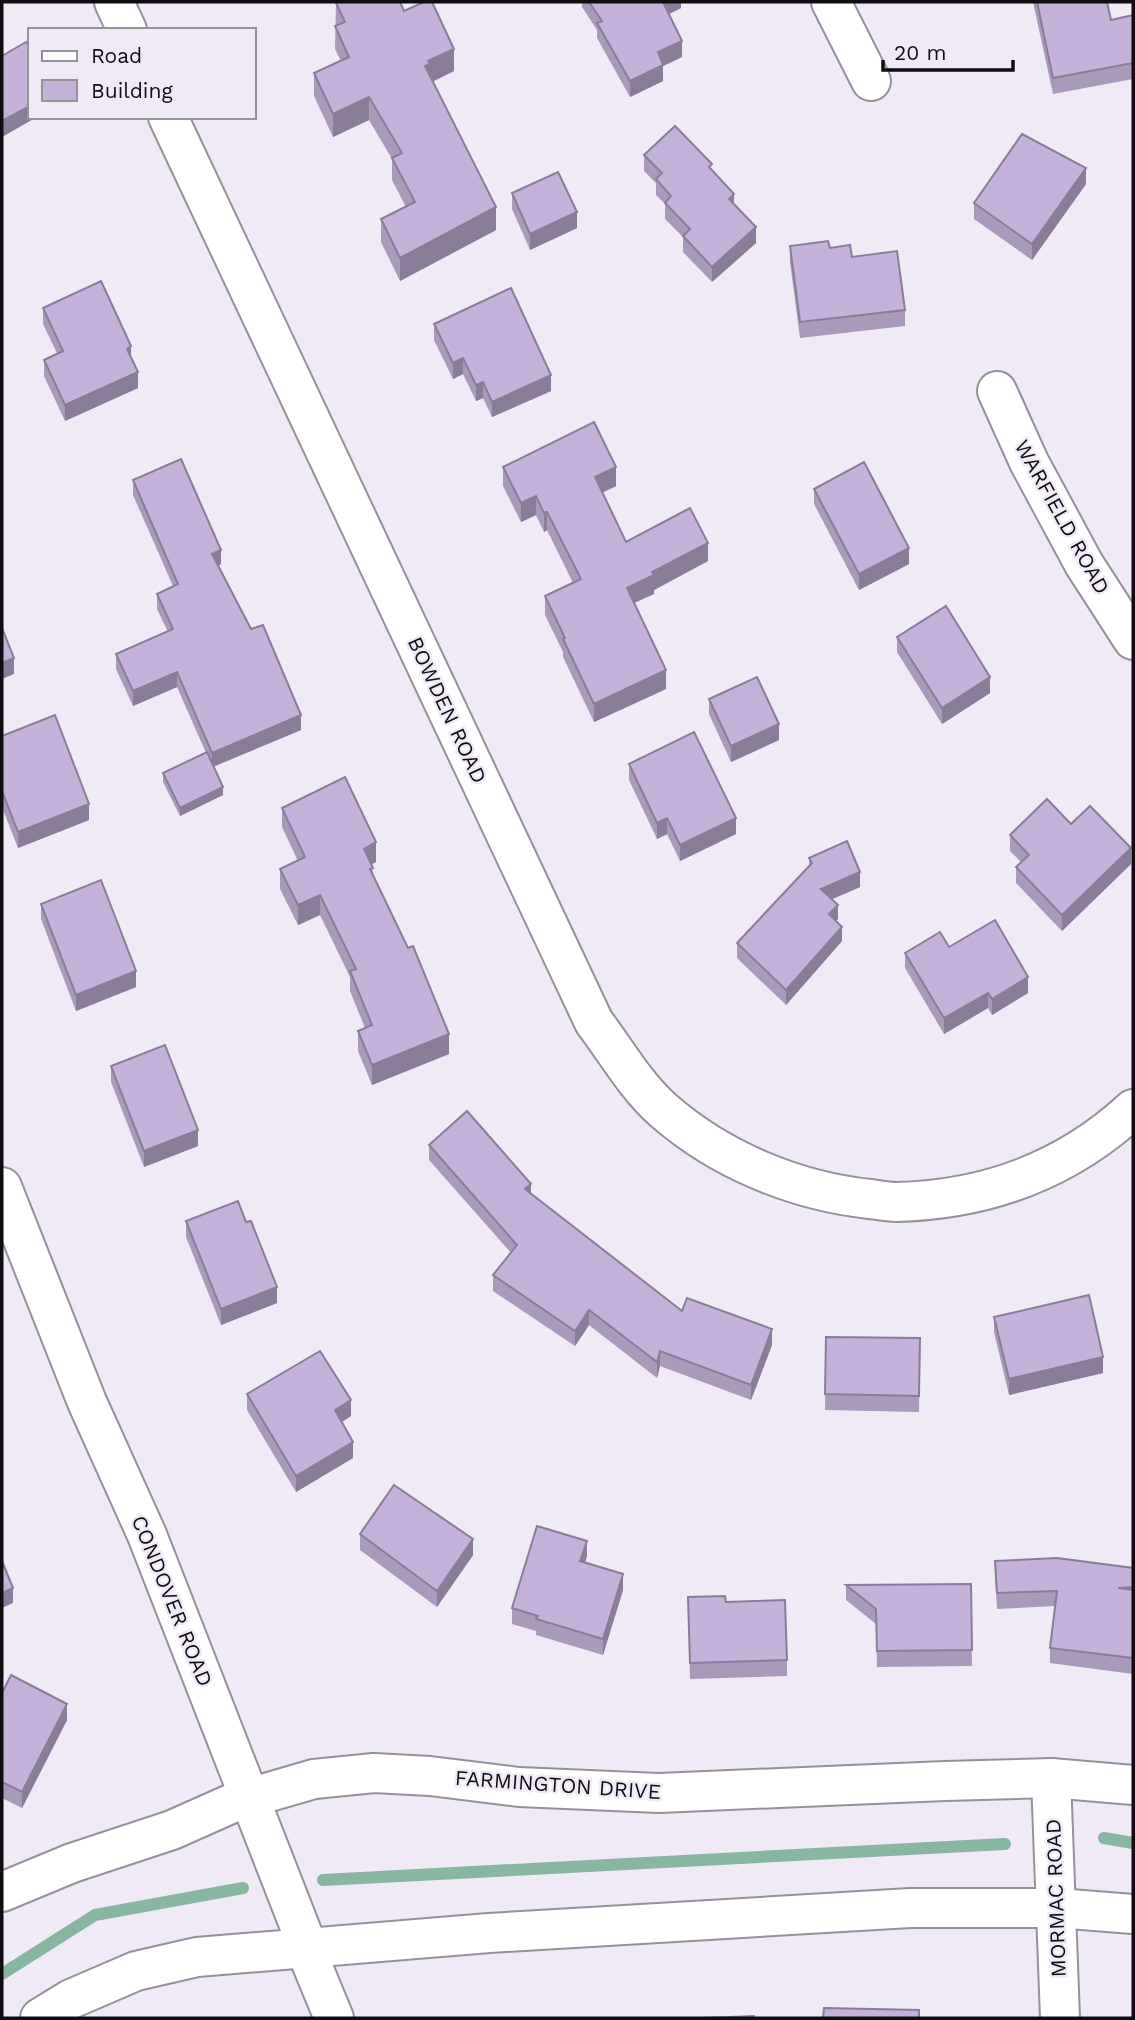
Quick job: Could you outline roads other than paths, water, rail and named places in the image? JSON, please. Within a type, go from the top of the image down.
[{"type":"street","points":[[114,2],[126,28]]},
{"type":"street","points":[[831,2],[871,82]]},
{"type":"street","name":"BOWDEN ROAD","points":[[169,119],[594,1022],[647,1094],[664,1111],[736,1160],[771,1175],[839,1196],[895,1202],[961,1196],[1026,1178],[1059,1164],[1086,1147],[1133,1109]]},
{"type":"street","name":"WARFIELD ROAD","points":[[998,391],[1029,462],[1084,564],[1133,640]]},
{"type":"street","name":"CONDOVER ROAD","points":[[2,1187],[87,1402],[147,1535],[334,2018]]},
{"type":"street","name":"FARMINGTON DRIVE","points":[[2,1892],[72,1863],[172,1830],[235,1802],[314,1779],[374,1773],[430,1776],[519,1787],[659,1793],[1051,1778],[1133,1785]]},
{"type":"street","name":"MORMAC ROAD","points":[[1051,1778],[1060,2018]]},
{"type":"street","points":[[40,2018],[71,1999],[136,1971],[197,1957],[489,1933],[896,1908],[1057,1908],[1133,1914]]},
{"type":"waterway","points":[[1104,1838],[1133,1843]]},
{"type":"waterway","points":[[323,1880],[1005,1844]]},
{"type":"waterway","points":[[2,1974],[95,1915],[243,1888]]}]
